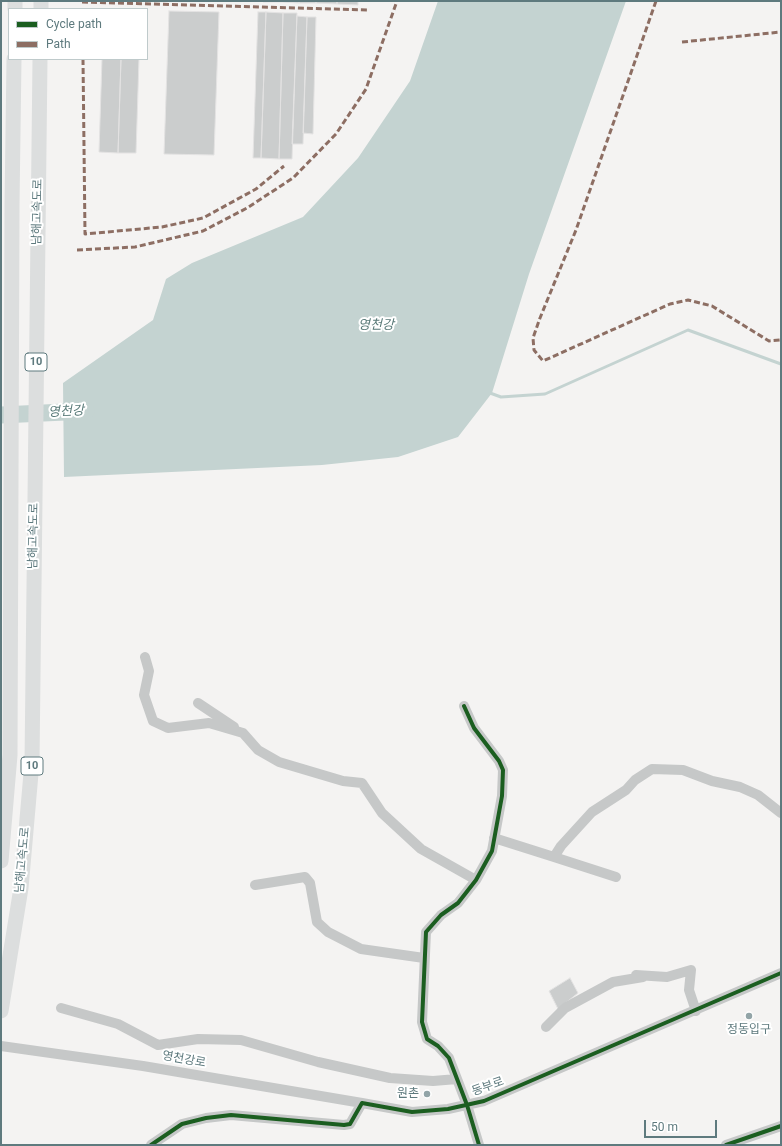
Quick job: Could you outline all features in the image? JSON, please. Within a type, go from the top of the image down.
[{"type":"highway","name":"남해고속도로","points":[[1,861],[10,755],[14,60]]},
{"type":"highway","name":"남해고속도로","points":[[1,1011],[21,888],[32,762],[40,60]]},
{"type":"street","points":[[145,657],[149,671],[144,695],[153,721],[168,728],[209,724],[243,733]]},
{"type":"street","points":[[198,703],[243,733],[258,750],[279,762],[343,781],[362,783],[382,813],[421,849],[476,880]]},
{"type":"street","points":[[464,706],[474,728],[493,751],[503,770],[502,796],[492,851],[476,880],[458,903],[429,927],[426,932],[424,958],[424,1028],[427,1038],[438,1046],[449,1058],[480,1145]]},
{"type":"street","points":[[554,857],[561,846],[592,812],[626,790],[635,780],[652,769],[683,770],[712,781],[740,787],[758,795],[781,813]]},
{"type":"street","points":[[494,838],[616,877]]},
{"type":"street","points":[[255,885],[305,877],[310,883],[317,922],[328,932],[362,949],[424,958]]},
{"type":"street","points":[[546,1027],[565,1008],[613,982],[642,977],[667,977],[691,970],[689,990],[696,1011]]},
{"type":"street","points":[[625,972],[642,977]]},
{"type":"street","name":"동부로","points":[[362,1104],[412,1112],[448,1109],[484,1101],[696,1011],[781,973]]},
{"type":"street","points":[[61,1008],[118,1024],[158,1045],[198,1039],[241,1040],[318,1062],[390,1078],[433,1081],[457,1079]]},
{"type":"street","name":"영천강로","points":[[1,1046],[143,1066],[362,1104]]},
{"type":"street","points":[[151,1145],[182,1124],[231,1114],[350,1124],[362,1104]]},
{"type":"street","points":[[726,1145],[781,1126]]},
{"type":"water","name":"영천강","points":[[438,1],[626,1],[529,274],[492,393],[458,437],[398,457],[322,465],[64,477],[63,383],[153,320],[166,279],[192,263],[303,217],[358,158],[410,81]]},
{"type":"building","points":[[282,1],[282,2],[263,2]]},
{"type":"building","points":[[299,1],[299,3],[282,2]]},
{"type":"building","points":[[299,1],[316,1],[316,3],[299,3]]},
{"type":"building","points":[[316,1],[337,1],[337,4],[316,3]]},
{"type":"building","points":[[337,1],[358,1],[358,5],[337,4]]},
{"type":"building","points":[[169,11],[219,12],[214,155],[164,154]]},
{"type":"building","points":[[258,12],[266,12],[261,158],[253,158]]},
{"type":"building","points":[[266,12],[283,13],[279,159],[261,158]]},
{"type":"building","points":[[283,13],[297,13],[292,159],[279,159]]},
{"type":"building","points":[[297,16],[307,17],[303,144],[292,144]]},
{"type":"building","points":[[307,17],[316,17],[313,134],[303,133]]},
{"type":"building","points":[[102,60],[121,60],[118,153],[99,152]]},
{"type":"building","points":[[121,60],[139,60],[136,153],[118,153]]},
{"type":"building","points":[[570,978],[578,993],[558,1009],[549,991]]},
{"type":"waterway","points":[[490,393],[501,397],[545,394],[688,330],[781,364]]},
{"type":"waterway","name":"영천강","points":[[1,415],[86,411]]},
{"type":"marked path","points":[[77,250],[135,247],[203,231],[247,208],[293,178],[336,134],[366,89],[397,1]]},
{"type":"marked path","points":[[656,1],[576,230],[533,338],[534,350],[543,361],[670,304],[688,300],[712,306],[769,341],[781,340]]},
{"type":"marked path","points":[[82,2],[367,10]]},
{"type":"marked path","points":[[682,42],[781,32]]},
{"type":"marked path","points":[[83,60],[85,234],[162,227],[203,218],[256,189],[284,166]]},
{"type":"cycle path","points":[[464,706],[474,728],[499,761],[503,770],[502,796],[492,851],[476,880],[458,903],[441,915],[426,932],[422,1022],[427,1039],[438,1046],[449,1058],[467,1105],[479,1145]]},
{"type":"cycle path","points":[[151,1145],[182,1124],[206,1118],[231,1115],[344,1125],[350,1124],[362,1103],[412,1112],[448,1109],[484,1101],[781,973]]},
{"type":"cycle path","points":[[726,1145],[781,1126]]},
{"type":"place","name":"정동입구","points":[[749,1016]]},
{"type":"place","name":"원촌","points":[[427,1094]]}]
